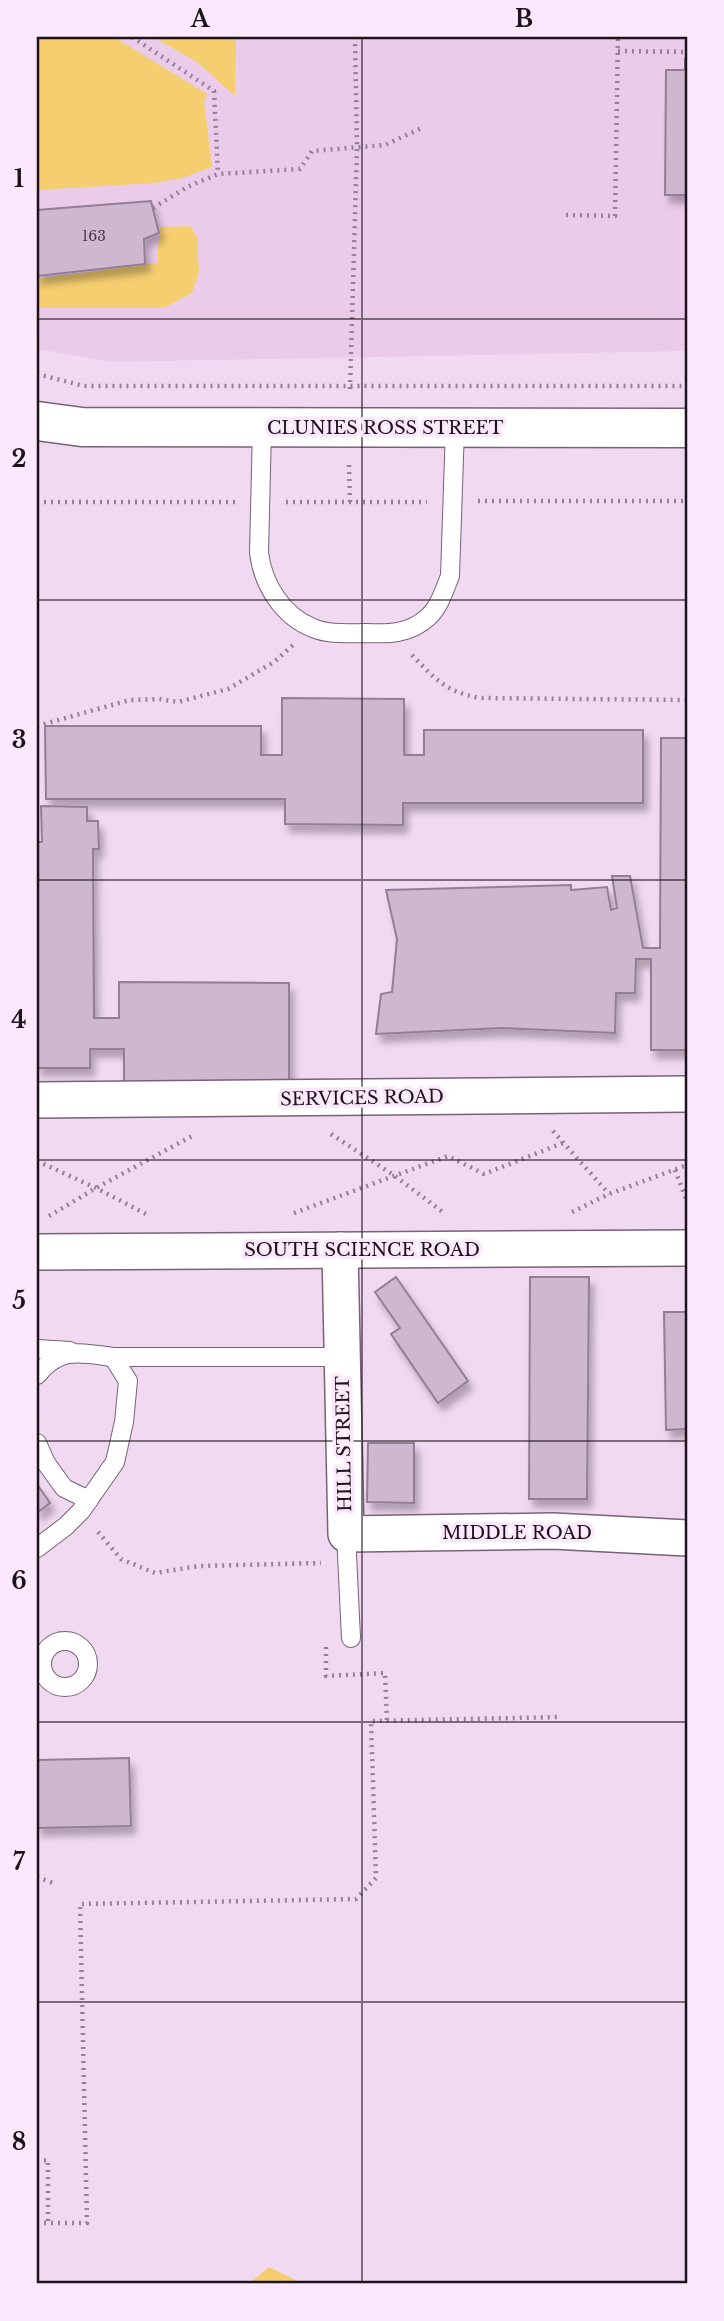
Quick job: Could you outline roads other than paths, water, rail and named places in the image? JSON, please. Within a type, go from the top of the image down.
[{"type":"street","name":"CLUNIES ROSS STREET","points":[[37,421],[82,427],[687,428]]},
{"type":"street","name":"CLUNIES ROSS STREET","points":[[37,437],[82,427]]},
{"type":"street","name":"SERVICES ROAD","points":[[37,1100],[687,1094]]},
{"type":"street","name":"SOUTH SCIENCE ROAD","points":[[37,1252],[687,1248]]},
{"type":"street","name":"HILL STREET","points":[[341,1250],[346,1548]]},
{"type":"street","name":"MIDDLE ROAD","points":[[346,1548],[553,1531],[687,1538]]},
{"type":"lane","points":[[262,428],[259,553],[262,572],[269,588],[281,604],[312,628],[330,632],[392,634],[411,629],[428,617],[442,599],[450,576],[454,428]]},
{"type":"lane","points":[[37,1349],[113,1357],[343,1357]]},
{"type":"lane","points":[[37,1374],[51,1361],[73,1352]]},
{"type":"lane","points":[[37,1548],[66,1526],[85,1506],[116,1462],[128,1381],[113,1357]]},
{"type":"lane","points":[[37,1443],[46,1463],[64,1488],[85,1506]]},
{"type":"lane","name":"HILL STREET","points":[[346,1548],[351,1638]]}]
